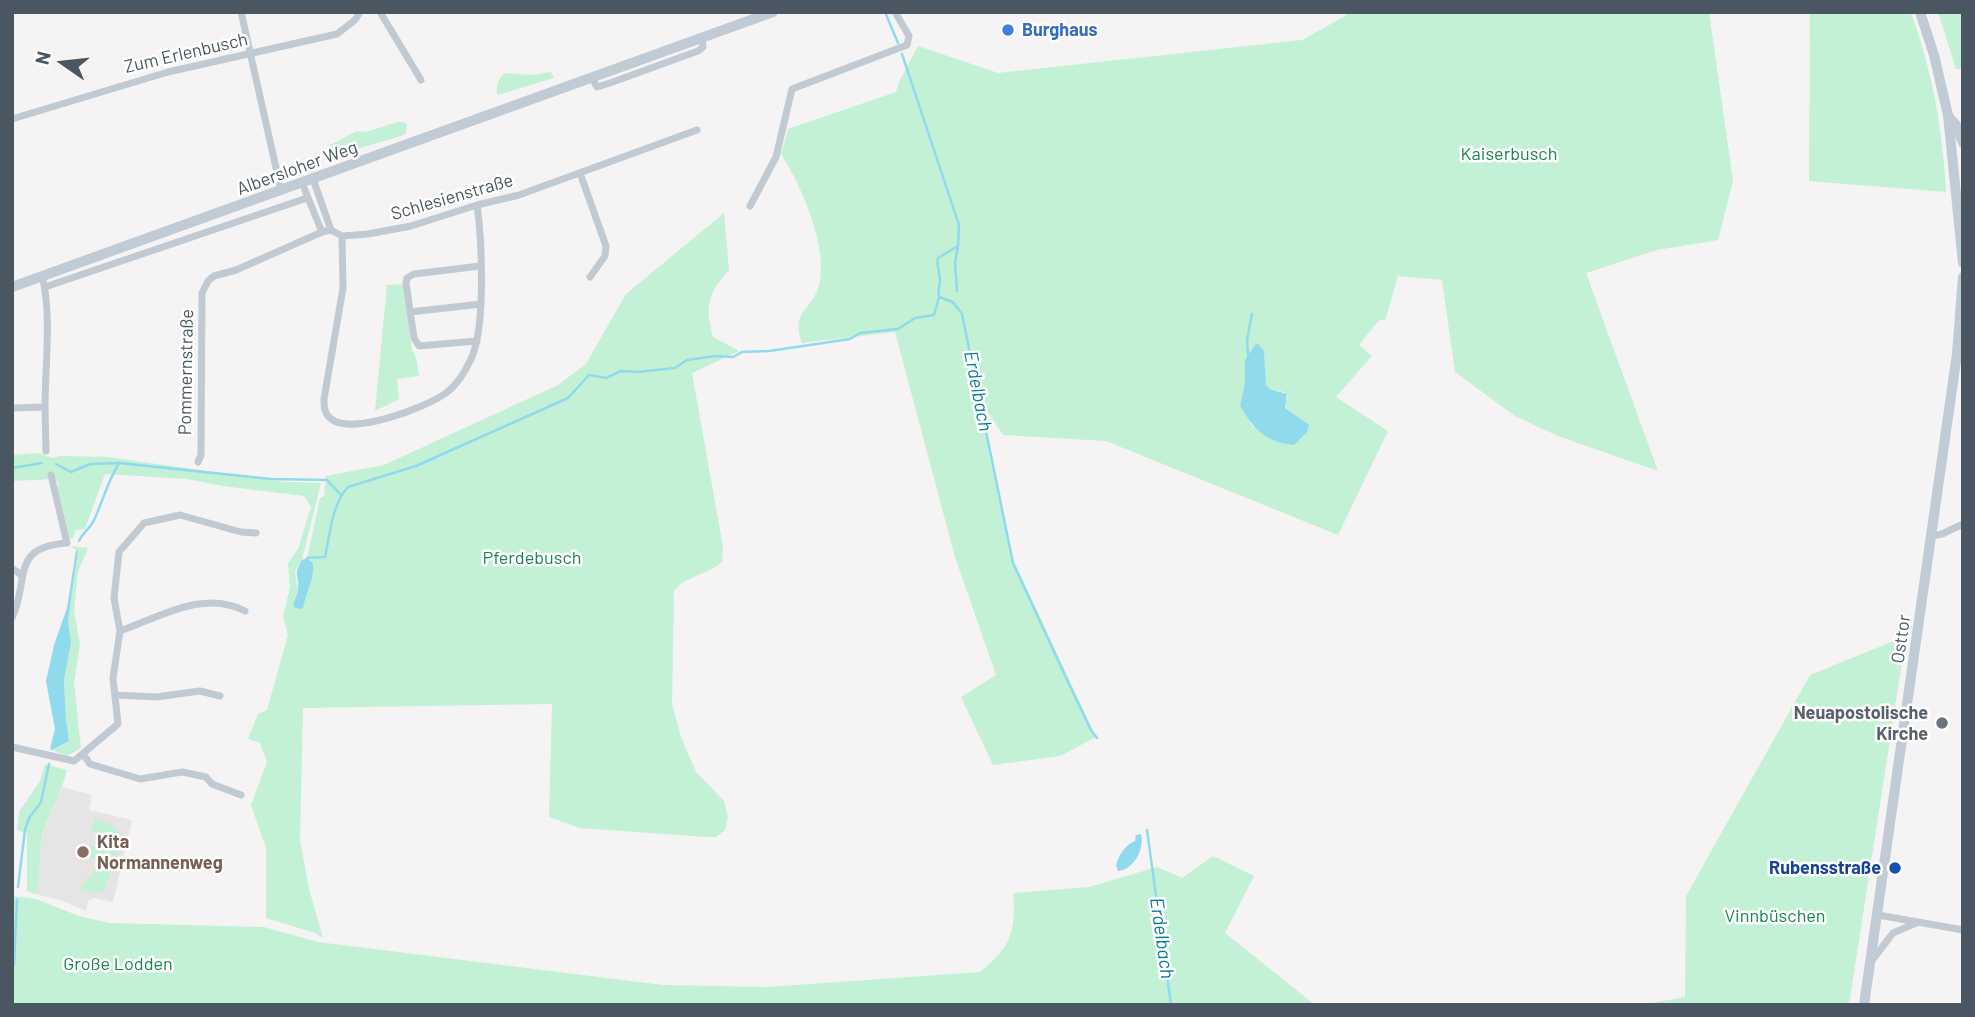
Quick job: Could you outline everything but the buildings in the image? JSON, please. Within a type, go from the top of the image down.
[{"type":"main road","name":"Albersloher Weg","points":[[12,287],[773,12]]},
{"type":"main road","points":[[1920,12],[1934,55],[1948,115],[1959,187],[1963,263]]},
{"type":"main road","points":[[1948,115],[1956,125],[1963,144]]},
{"type":"main road","name":"Osttor","points":[[1864,1005],[1957,354],[1963,277]]},
{"type":"street","points":[[241,12],[281,190]]},
{"type":"street","name":"Zum Erlenbusch","points":[[12,119],[145,78],[337,34],[355,20],[360,12]]},
{"type":"street","points":[[380,12],[421,80]]},
{"type":"street","points":[[750,206],[776,157],[792,89],[907,45],[909,36],[895,12]]},
{"type":"street","name":"Schlesienstraße","points":[[342,236],[411,226],[519,195],[698,131]]},
{"type":"street","points":[[580,173],[606,246],[605,256],[590,277]]},
{"type":"street","points":[[313,179],[331,230]]},
{"type":"street","points":[[302,183],[322,232],[331,230],[342,236],[343,288],[325,387],[324,408],[330,418],[339,424],[360,424],[417,408],[436,399],[453,387],[461,377],[477,341],[481,304],[477,205]]},
{"type":"street","name":"Albersloher Weg","points":[[45,287],[307,198]]},
{"type":"street","name":"Pommernstraße","points":[[198,462],[201,455],[202,293],[208,281],[322,232]]},
{"type":"street","points":[[477,341],[419,346],[415,343],[406,283],[409,276],[480,266]]},
{"type":"street","points":[[42,276],[45,287],[46,451]]},
{"type":"street","points":[[410,313],[481,304]]},
{"type":"street","points":[[12,408],[45,407]]},
{"type":"street","points":[[12,618],[17,608],[21,575],[37,549],[67,543],[51,475]]},
{"type":"street","points":[[12,747],[74,761],[118,724],[113,678],[120,631],[114,598],[119,552],[144,523],[180,515],[241,532],[257,533]]},
{"type":"street","points":[[1931,536],[1963,524]]},
{"type":"street","points":[[12,568],[21,575]]},
{"type":"street","points":[[120,631],[195,603],[235,606],[245,611]]},
{"type":"street","points":[[116,695],[156,697],[200,691],[220,696]]},
{"type":"street","points":[[83,754],[90,764],[140,779],[182,772],[206,777],[212,784],[240,795]]},
{"type":"street","points":[[1878,915],[1963,930]]},
{"type":"street","points":[[1871,962],[1893,933],[1916,923]]},
{"type":"shaded area","name":"Kita Normannenweg","points":[[62,787],[92,795],[89,810],[132,820],[113,902],[95,898],[88,901],[86,911],[63,901],[35,894],[45,828]]},
{"type":"green space","name":"Kaiserbusch","points":[[1352,12],[1709,12],[1733,181],[1718,240],[1657,250],[1586,273],[1658,471],[1558,436],[1515,416],[1455,372],[1442,280],[1398,276],[1385,321],[1380,319],[1359,345],[1372,356],[1336,397],[1388,431],[1338,535],[1106,441],[1003,435],[985,408],[974,379],[1012,557],[1096,737],[1060,756],[993,765],[961,697],[996,675],[955,557],[895,332],[802,343],[799,332],[800,317],[819,285],[820,254],[817,236],[804,199],[781,154],[788,129],[896,92],[918,46],[998,73],[1302,40]],"holes":[[[1253,351],[1264,351],[1265,385],[1288,396],[1284,404],[1288,411],[1253,427],[1240,406],[1245,382],[1245,360]]]},
{"type":"green space","points":[[1810,12],[1911,12],[1935,101],[1946,192],[1809,181]]},
{"type":"green space","points":[[1938,12],[1963,12],[1963,69],[1956,69]]},
{"type":"green space","points":[[551,72],[554,78],[497,95],[498,83],[505,73],[531,75]]},
{"type":"green space","points":[[397,122],[407,125],[406,133],[401,136],[337,155],[330,149],[330,145],[357,131],[366,132]]},
{"type":"green space","name":"Pferdebusch","points":[[724,213],[729,270],[712,294],[709,317],[713,337],[739,351],[692,373],[723,547],[722,562],[684,582],[674,591],[672,704],[681,737],[696,772],[724,801],[728,817],[725,830],[716,837],[707,837],[580,828],[549,817],[552,704],[303,708],[300,840],[309,889],[323,938],[266,918],[266,848],[251,805],[267,762],[260,743],[248,739],[258,714],[267,710],[288,635],[283,617],[290,587],[288,563],[298,549],[311,507],[304,496],[187,479],[105,474],[85,529],[76,530],[70,539],[57,486],[59,484],[55,479],[12,481],[12,455],[39,453],[53,458],[107,457],[286,482],[321,483],[302,560],[295,571],[298,590],[294,599],[302,608],[312,572],[311,560],[307,558],[320,498],[324,496],[326,476],[384,465],[558,385],[586,364],[626,294]]},
{"type":"green space","points":[[403,284],[412,350],[419,376],[397,379],[399,399],[375,411],[387,285]]},
{"type":"green space","points":[[70,546],[88,548],[78,572],[74,610],[80,645],[74,683],[81,748],[67,756],[52,750],[69,741],[64,680],[71,643],[68,621],[78,551]]},
{"type":"green space","name":"Vinnbüschen","points":[[1906,636],[1849,1005],[1641,1005],[1685,997],[1686,896],[1810,675]]},
{"type":"green space","points":[[45,764],[67,770],[43,835],[38,888],[35,894],[27,891],[27,833],[17,830],[19,812],[40,781]]},
{"type":"green space","points":[[94,818],[109,823],[124,837],[123,847],[117,856],[94,843]]},
{"type":"green space","points":[[89,845],[98,847],[109,855],[111,872],[104,892],[81,891],[97,865],[96,860],[86,856]]},
{"type":"green space","name":"Große Lodden","points":[[1213,856],[1254,876],[1225,933],[1315,1005],[12,1005],[12,896],[36,899],[79,916],[109,923],[264,927],[318,942],[663,985],[768,987],[980,972],[999,955],[1009,938],[1013,918],[1013,893],[1089,887],[1157,867],[1182,878]]},
{"type":"water","points":[[1258,344],[1264,351],[1266,385],[1270,389],[1287,394],[1285,408],[1309,425],[1307,432],[1294,445],[1275,441],[1261,433],[1240,406],[1245,382],[1245,360]]},
{"type":"water","points":[[76,550],[68,621],[71,643],[64,680],[69,741],[52,750],[50,749],[55,729],[46,681],[54,645],[67,608]]},
{"type":"water","points":[[307,558],[313,563],[313,574],[303,608],[299,609],[294,607],[298,589],[297,573],[302,560]]},
{"type":"water","points":[[1141,834],[1137,857],[1129,867],[1118,871],[1116,865],[1121,854],[1135,841],[1136,835]]},
{"type":"waterway","name":"Erdelbach","points":[[885,12],[898,43]]},
{"type":"waterway","name":"Erdelbach","points":[[902,54],[959,225],[958,246],[938,258],[938,295],[953,302],[962,314],[1013,563],[1097,738]]},
{"type":"waterway","points":[[957,291],[955,263],[958,246]]},
{"type":"waterway","points":[[307,558],[325,557],[335,511],[348,487],[416,466],[568,398],[589,375],[606,378],[621,371],[675,368],[687,360],[715,356],[733,357],[742,352],[769,351],[850,339],[860,333],[898,329],[915,318],[934,315],[939,297]]},
{"type":"waterway","points":[[1248,356],[1247,340],[1252,314]]},
{"type":"waterway","points":[[12,468],[42,463]]},
{"type":"waterway","points":[[56,464],[71,472],[90,464],[119,463],[271,479],[327,480],[341,495]]},
{"type":"waterway","points":[[79,541],[93,521],[118,465]]},
{"type":"waterway","points":[[18,887],[25,830],[29,818],[41,802],[49,764]]},
{"type":"waterway","name":"Erdelbach","points":[[1147,830],[1171,1005]]},
{"type":"waterway","points":[[14,965],[17,900]]},
{"type":"place","name":"Burghaus","points":[[1008,30]]},
{"type":"place","name":"Neuapostolische Kirche","points":[[1942,723]]},
{"type":"place","name":"Kita Normannenweg","points":[[83,852]]},
{"type":"place","name":"Rubensstraße","points":[[1895,868]]}]
